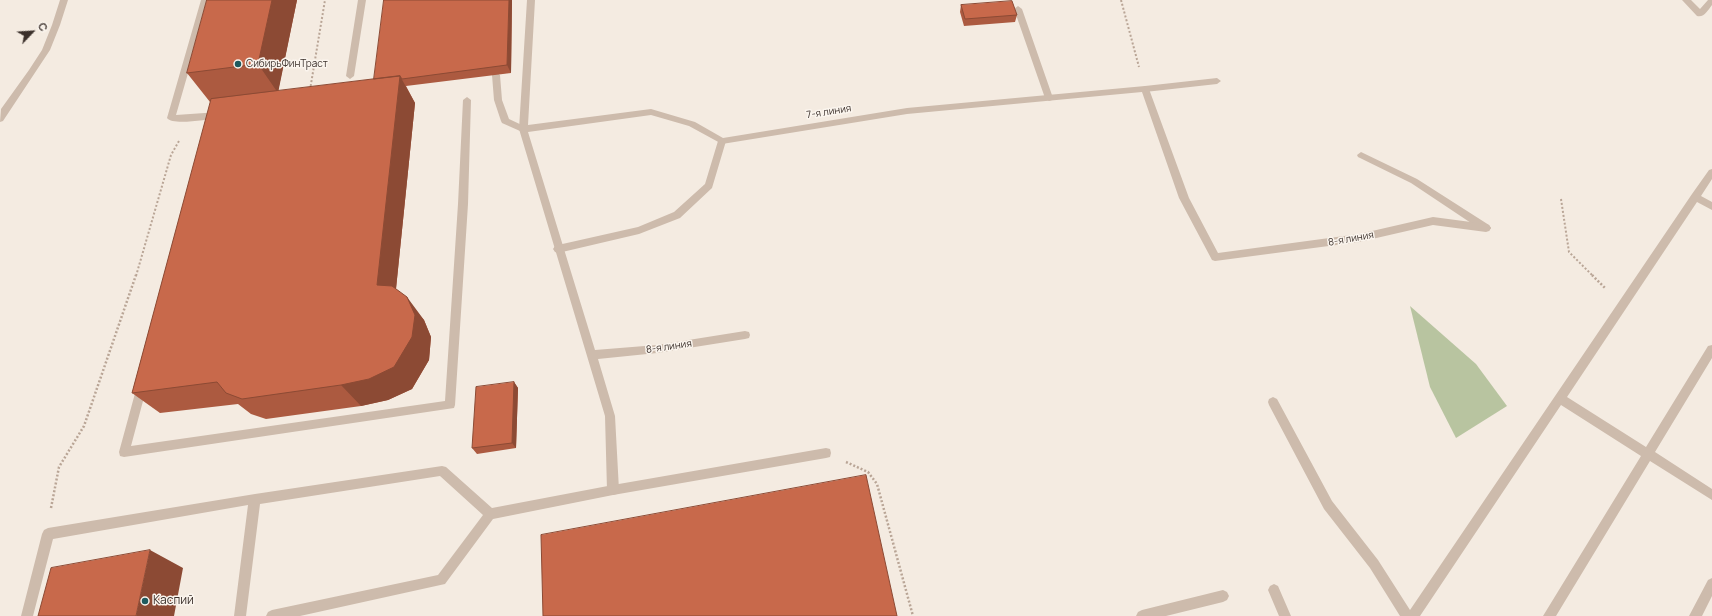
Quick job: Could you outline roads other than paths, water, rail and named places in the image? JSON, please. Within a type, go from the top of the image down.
[{"type":"street","points":[[0,118],[6,107],[37,65],[58,24],[64,0]]},
{"type":"street","points":[[205,0],[171,118],[184,119],[230,114]]},
{"type":"street","points":[[350,76],[362,0]]},
{"type":"street","points":[[531,0],[528,79],[523,129],[558,249],[610,416],[613,490]]},
{"type":"street","points":[[1686,0],[1700,14],[1712,0]]},
{"type":"street","points":[[1018,9],[1049,98]]},
{"type":"street","points":[[496,75],[498,100],[505,121],[523,129],[651,112],[692,124],[722,141],[709,186],[677,215],[639,230],[558,249]]},
{"type":"street","name":"7-я линия","points":[[722,141],[907,111],[1217,81]]},
{"type":"street","name":"8-я линия","points":[[1146,89],[1184,198],[1215,257],[1359,238],[1433,221],[1486,228],[1414,181],[1361,155]]},
{"type":"street","points":[[144,376],[124,452],[450,405],[463,204],[467,100]]},
{"type":"street","points":[[212,127],[217,115]]},
{"type":"street","points":[[1413,616],[1712,172]]},
{"type":"street","points":[[1695,197],[1712,206]]},
{"type":"street","name":"8-я линия","points":[[592,355],[657,349],[746,335]]},
{"type":"street","points":[[1549,616],[1712,349]]},
{"type":"street","points":[[1560,398],[1712,495]]},
{"type":"street","points":[[1273,402],[1328,506],[1374,564],[1407,616]]},
{"type":"street","points":[[272,616],[441,580],[490,514],[613,490],[826,453]]},
{"type":"street","points":[[26,616],[48,534],[255,499],[442,471],[490,514]]},
{"type":"street","points":[[240,616],[255,499]]},
{"type":"street","points":[[1695,616],[1712,584]]},
{"type":"street","points":[[1274,590],[1285,616]]},
{"type":"street","points":[[1142,616],[1168,613],[1222,596]]},
{"type":"place","name":"СибирьФинТраст","points":[[238,64]]},
{"type":"place","name":"Каспий","points":[[145,601]]}]
